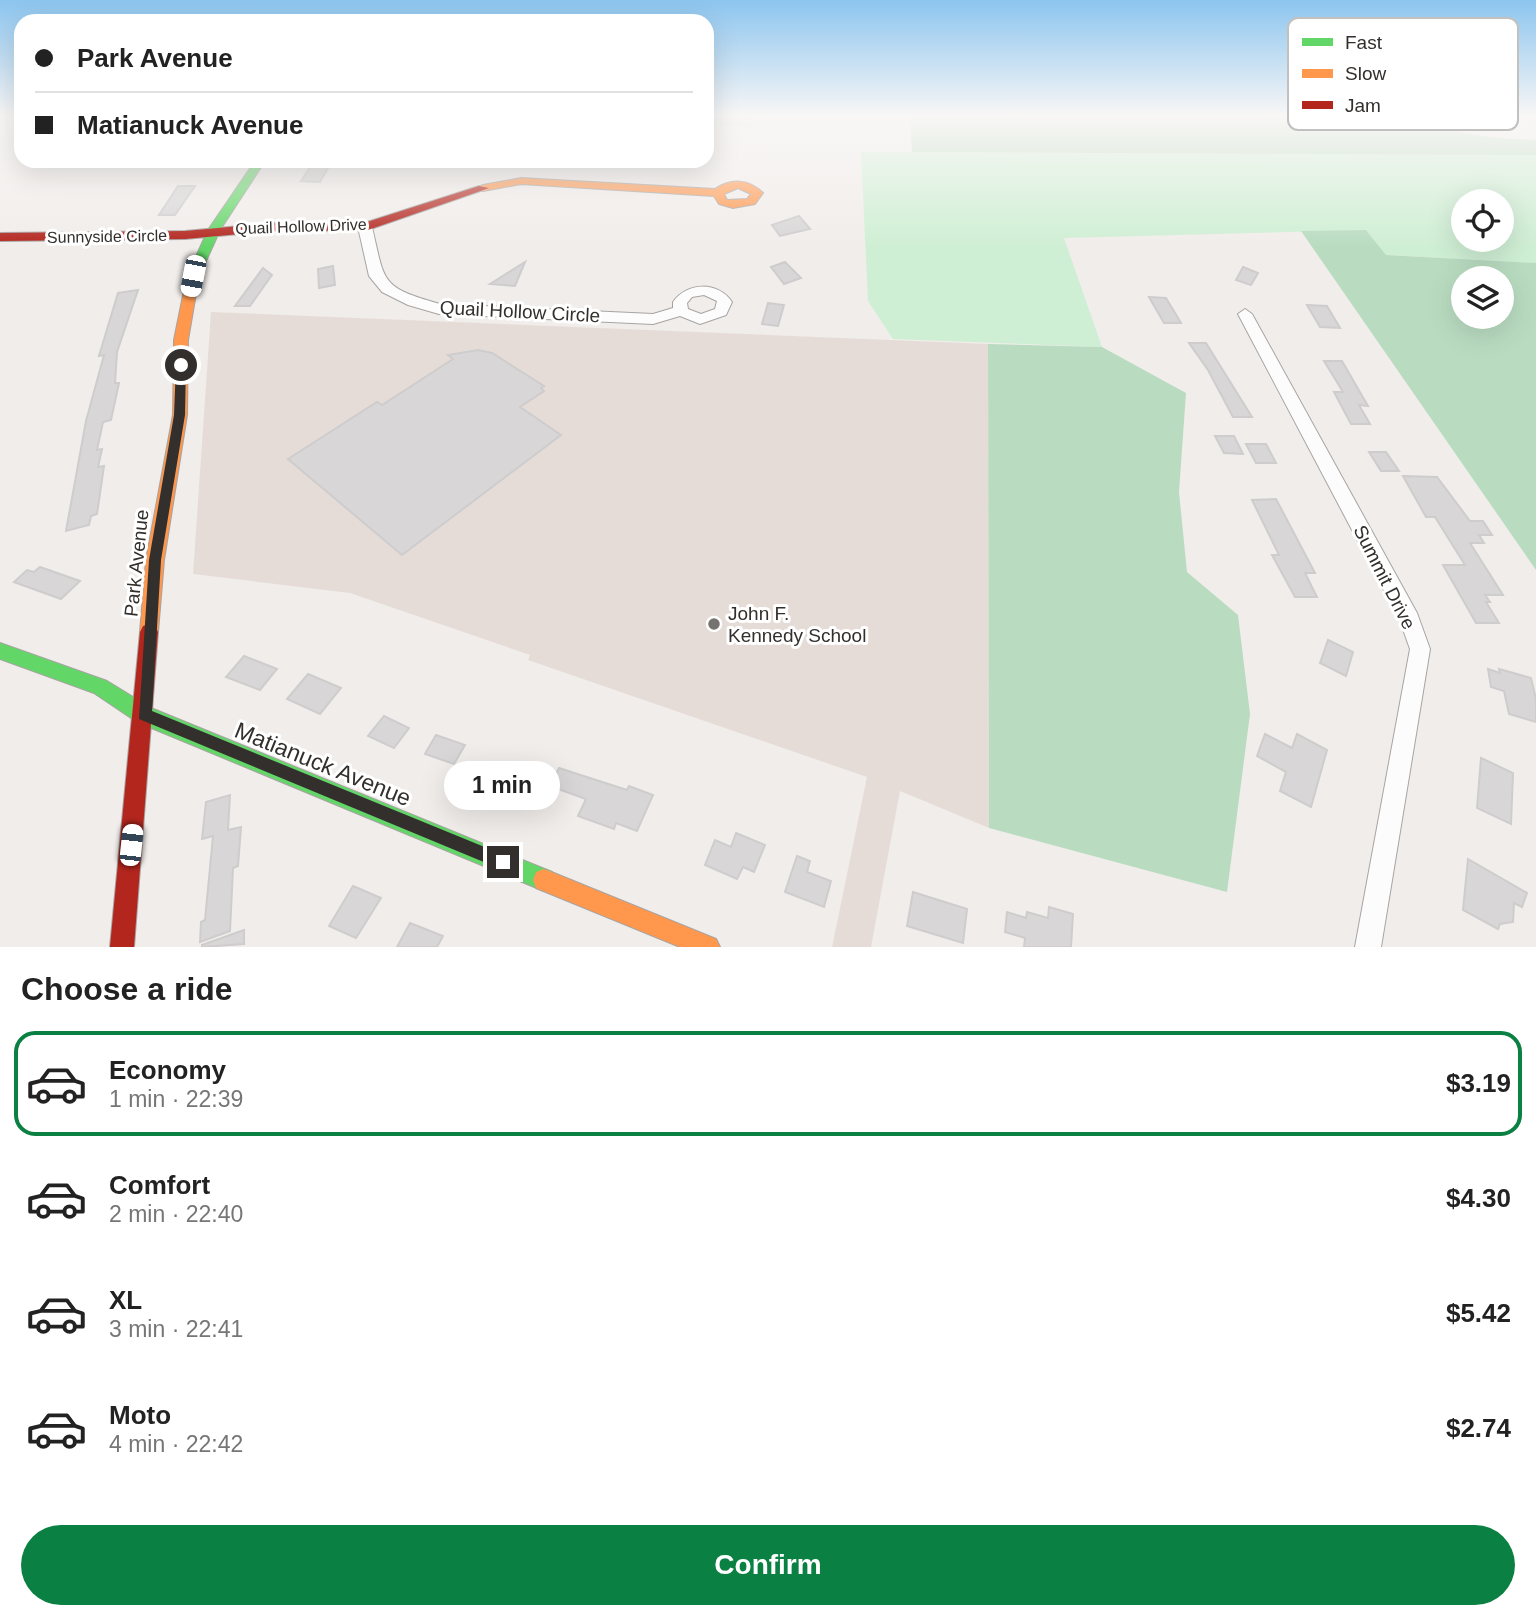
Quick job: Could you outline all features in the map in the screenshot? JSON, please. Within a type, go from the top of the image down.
[{"type":"street","name":"Park Avenue","points":[[121,947],[144,715],[155,560],[180,415],[181,340],[193,276],[214,230],[255,168]]},
{"type":"street","name":"Quail Hollow Drive","points":[[214,230],[282,226],[366,227],[481,188],[521,181],[718,193]]},
{"type":"street","name":"Quail Hollow Circle","points":[[366,227],[376,276],[384,286],[407,299],[439,309],[653,318],[681,311]]},
{"type":"street","name":"Sunnyside Circle","points":[[0,237],[185,235],[214,230]]},
{"type":"street","name":"Summit Drive","points":[[1245,314],[1410,619],[1420,649],[1368,947]]},
{"type":"street","name":"Matianuck Avenue","points":[[0,651],[100,687],[144,715],[708,947]]},
{"type":"shaded area","name":"John F. Kennedy School","points":[[211,312],[988,344],[989,828],[900,791],[871,947],[832,947],[867,777],[528,660],[530,655],[350,593],[193,574]]},
{"type":"green space","points":[[861,159],[1536,159],[1536,263],[1386,255],[1366,230],[1064,238],[1102,347],[893,339],[868,301]]},
{"type":"green space","points":[[1366,230],[1386,255],[1536,263],[1536,570],[1301,231]]},
{"type":"green space","points":[[988,344],[1102,347],[1186,393],[1179,492],[1187,572],[1238,615],[1250,714],[1227,892],[989,828]]},
{"type":"building","points":[[309,168],[328,168],[320,182],[301,181]]},
{"type":"building","points":[[178,186],[195,186],[175,215],[159,215]]},
{"type":"building","points":[[799,216],[810,229],[780,236],[772,225]]},
{"type":"building","points":[[525,262],[515,286],[490,284]]},
{"type":"building","points":[[785,262],[801,278],[784,284],[771,267]]},
{"type":"building","points":[[333,266],[335,285],[319,288],[318,269]]},
{"type":"building","points":[[1243,267],[1258,273],[1251,285],[1236,280]]},
{"type":"building","points":[[263,268],[272,275],[250,306],[235,306]]},
{"type":"building","points":[[138,290],[117,352],[115,383],[119,383],[111,420],[103,422],[97,450],[102,449],[98,467],[104,466],[97,514],[91,516],[89,525],[66,531],[86,421],[104,355],[99,356],[118,293]]},
{"type":"building","points":[[1149,297],[1166,298],[1181,323],[1164,323]]},
{"type":"building","points":[[768,303],[784,305],[778,326],[762,324]]},
{"type":"building","points":[[1307,305],[1327,306],[1340,328],[1320,327]]},
{"type":"building","points":[[1189,343],[1206,343],[1252,417],[1233,417],[1208,370]]},
{"type":"building","points":[[478,350],[492,353],[544,386],[541,388],[544,391],[520,407],[561,435],[402,555],[288,459],[377,402],[382,405],[453,359],[448,355]]},
{"type":"building","points":[[1324,361],[1342,361],[1368,406],[1359,405],[1370,424],[1351,424],[1334,392],[1343,392]]},
{"type":"building","points":[[1215,436],[1234,436],[1243,454],[1224,453]]},
{"type":"building","points":[[1246,444],[1266,444],[1276,463],[1256,463]]},
{"type":"building","points":[[1369,452],[1386,452],[1399,471],[1381,471]]},
{"type":"building","points":[[1403,476],[1437,477],[1470,521],[1483,521],[1492,535],[1479,535],[1484,543],[1470,543],[1503,595],[1485,595],[1490,602],[1486,602],[1499,623],[1476,623],[1443,565],[1465,565],[1435,517],[1426,517]]},
{"type":"building","points":[[1276,499],[1315,573],[1305,573],[1317,597],[1295,597],[1272,555],[1279,555],[1252,500]]},
{"type":"building","points":[[40,567],[80,581],[61,599],[14,582],[27,570],[34,572]]},
{"type":"building","points":[[1328,640],[1353,652],[1346,676],[1320,663]]},
{"type":"building","points":[[244,656],[277,669],[260,690],[226,677]]},
{"type":"building","points":[[1488,669],[1500,673],[1499,669],[1531,678],[1536,699],[1536,722],[1509,714],[1504,691],[1491,687]]},
{"type":"building","points":[[308,674],[341,688],[320,714],[287,699]]},
{"type":"building","points":[[384,716],[409,728],[394,748],[368,736]]},
{"type":"building","points":[[1265,734],[1292,748],[1297,734],[1327,750],[1311,807],[1280,791],[1286,772],[1257,756]]},
{"type":"building","points":[[436,735],[465,745],[454,764],[425,754]]},
{"type":"building","points":[[1481,758],[1513,773],[1511,824],[1477,808]]},
{"type":"building","points":[[525,764],[556,774],[559,768],[627,790],[629,786],[653,795],[637,831],[616,823],[614,829],[578,816],[586,799],[550,786],[545,796],[514,785]]},
{"type":"building","points":[[230,795],[228,830],[241,827],[238,866],[233,868],[230,931],[200,942],[201,922],[205,920],[213,836],[202,839],[206,802]]},
{"type":"building","points":[[736,833],[765,845],[754,872],[743,867],[737,879],[705,865],[715,840],[731,847]]},
{"type":"building","points":[[797,856],[810,861],[807,872],[831,881],[824,907],[785,892]]},
{"type":"building","points":[[1468,859],[1527,893],[1522,907],[1514,903],[1513,922],[1500,924],[1498,929],[1463,910]]},
{"type":"building","points":[[353,886],[381,898],[356,938],[329,926]]},
{"type":"building","points":[[913,892],[967,909],[963,943],[907,926]]},
{"type":"building","points":[[1049,907],[1073,914],[1071,947],[1024,947],[1025,938],[1005,932],[1007,912],[1026,918],[1027,912],[1048,918]]},
{"type":"building","points":[[410,923],[443,936],[437,947],[397,947]]},
{"type":"building","points":[[244,930],[244,944],[202,947],[202,945]]},
{"type":"traffic: fast","points":[[200,261],[214,230],[255,168]]},
{"type":"traffic: fast","points":[[0,651],[100,687],[144,715],[544,880]]},
{"type":"traffic: slow","points":[[483,188],[521,181],[718,193],[738,184],[748,186],[757,193],[751,202],[733,205],[723,202],[718,193]]},
{"type":"traffic: slow","points":[[149,632],[155,560],[180,415],[181,340],[193,276],[200,261]]},
{"type":"traffic: slow","points":[[544,880],[708,947]]},
{"type":"traffic: jam","points":[[0,237],[185,235],[282,226],[365,227],[483,188]]},
{"type":"traffic: jam","points":[[122,947],[149,632]]},
{"type":"place","name":"John F. Kennedy School","points":[[714,624]]},
{"type":"route","points":[[181,365],[180,415],[155,560],[144,715],[503,862]]}]
